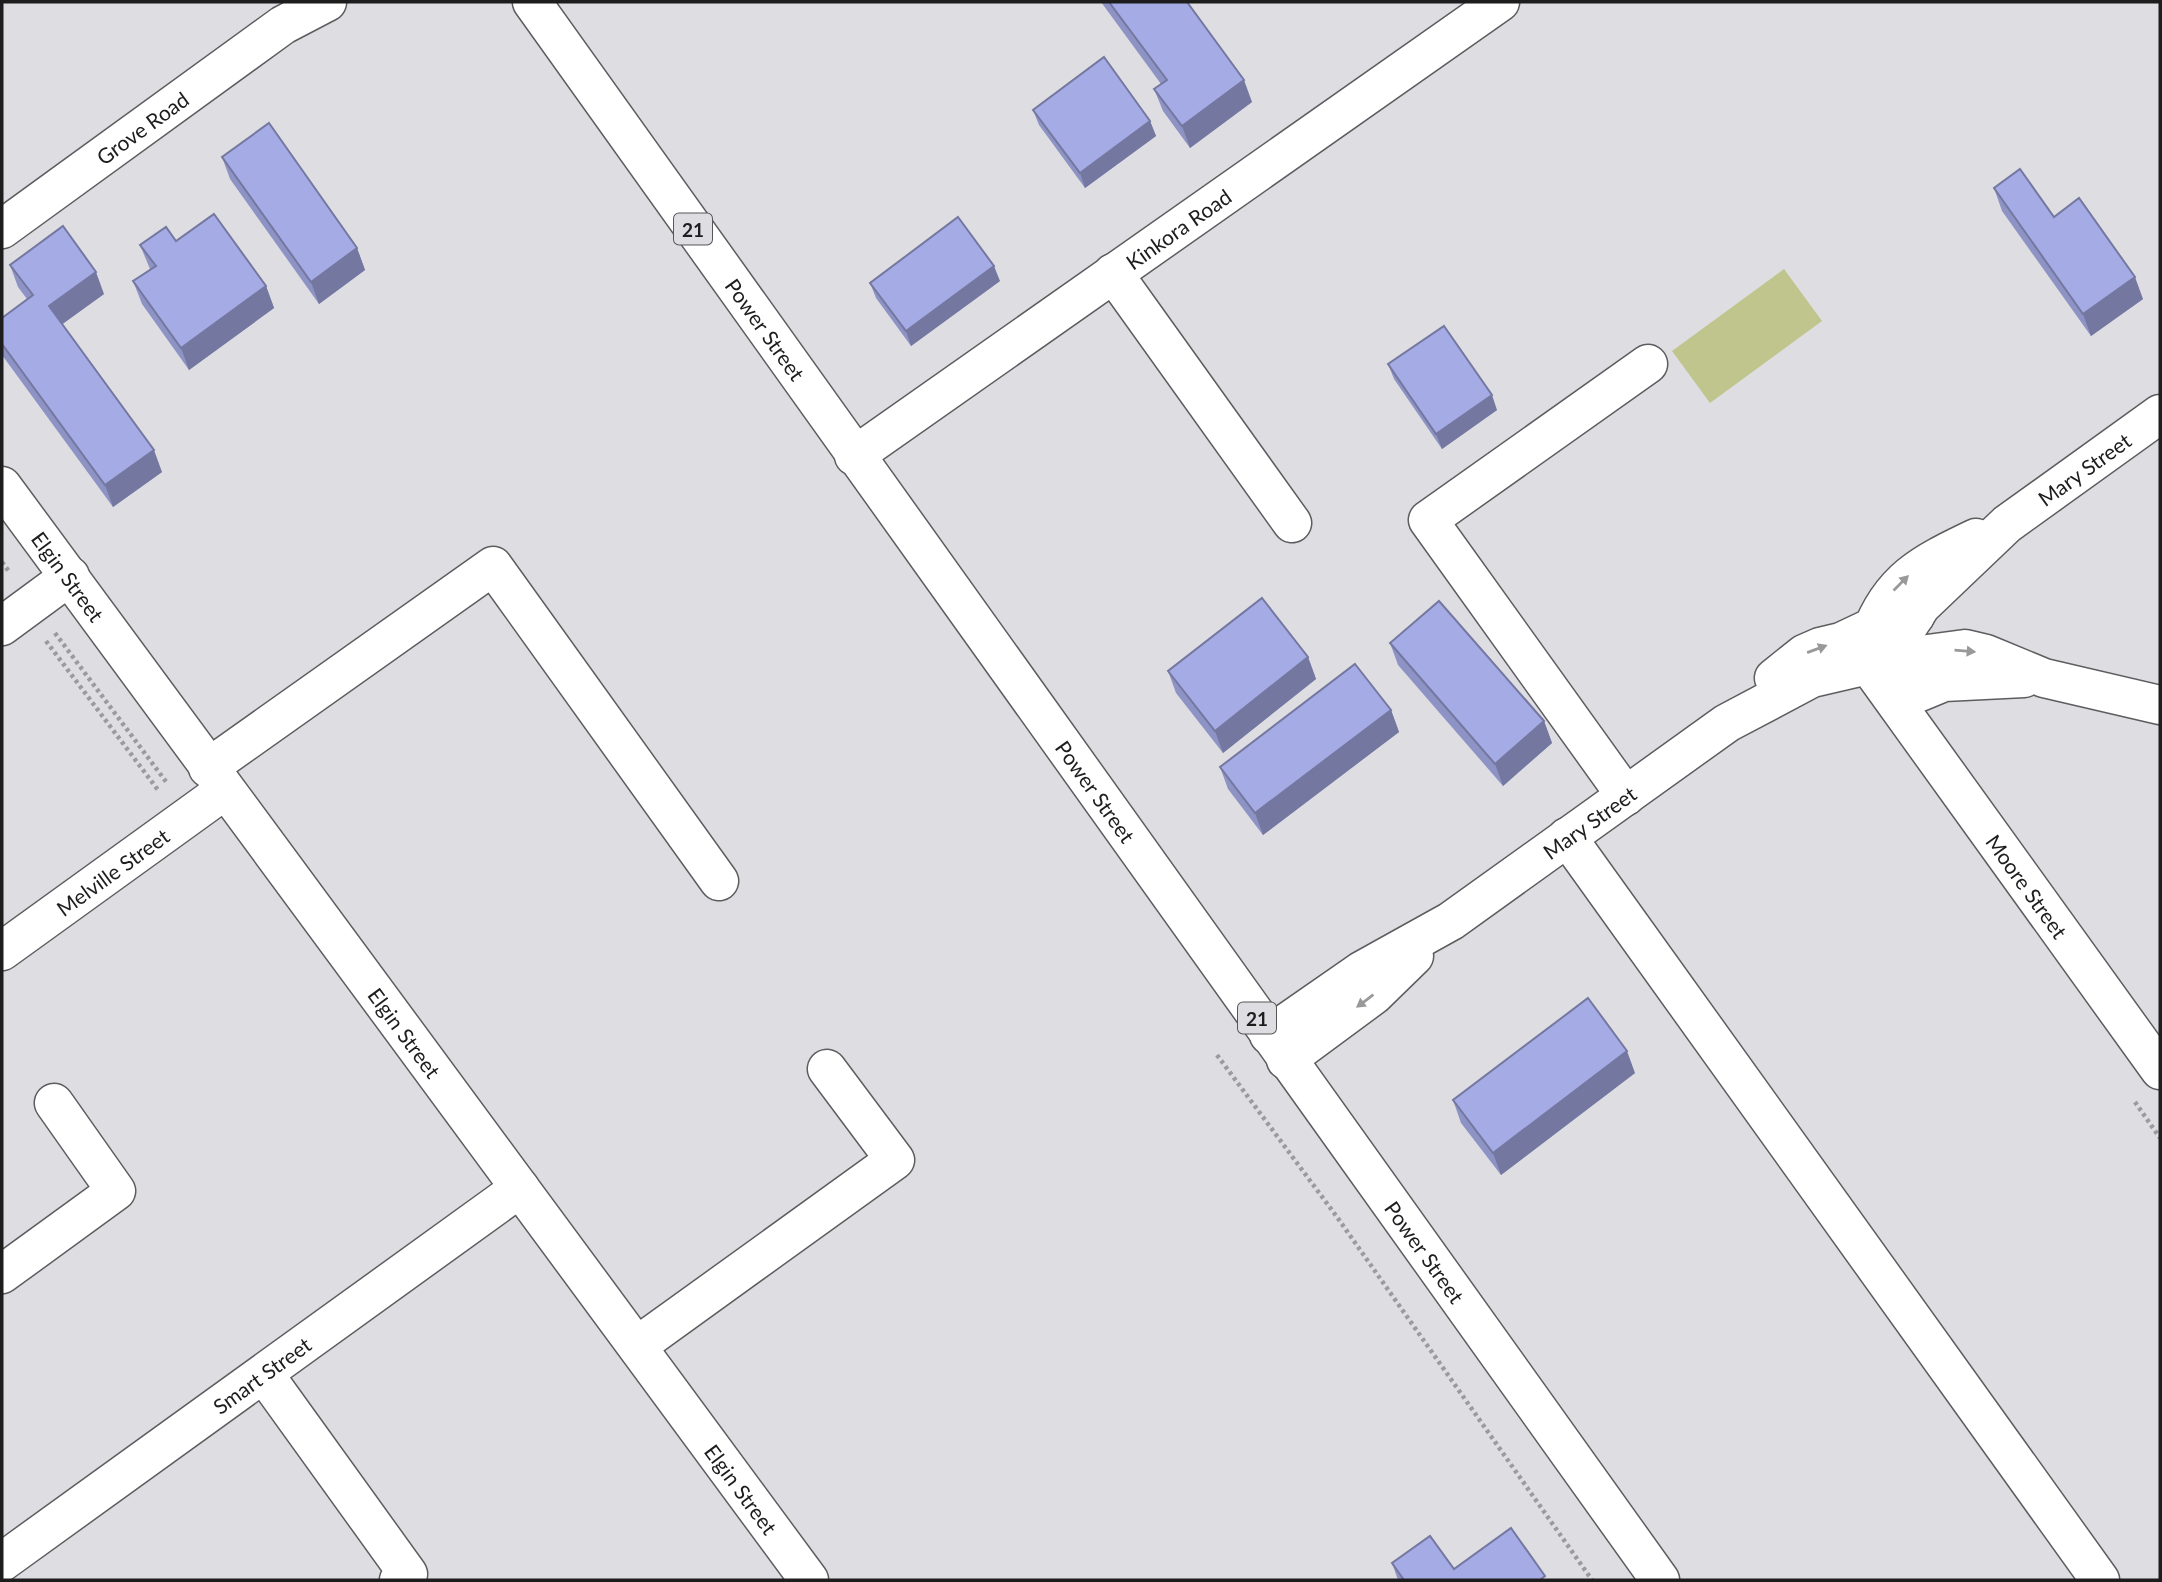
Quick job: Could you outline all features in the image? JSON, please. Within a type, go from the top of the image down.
[{"type":"street","name":"Grove Road","points":[[2,229],[294,14],[327,2]]},
{"type":"street","name":"Power Street","points":[[532,2],[1660,1580]]},
{"type":"street","name":"Kinkora Road","points":[[854,456],[1500,2]]},
{"type":"street","points":[[1113,273],[1292,523]]},
{"type":"street","points":[[1626,796],[1428,520],[1648,364]]},
{"type":"street","name":"Mary Street","points":[[1278,1047],[1374,995],[1451,921],[1727,723],[1812,678],[1884,662],[1915,616],[2007,524],[2160,414]]},
{"type":"street","name":"Elgin Street","points":[[2,486],[807,1580]]},
{"type":"street","name":"Mary Street","points":[[1884,662],[1868,642],[1889,594],[1909,574],[1935,558],[2007,524]]},
{"type":"street","name":"Melville Street","points":[[2,951],[181,821],[216,779],[493,566],[719,881]]},
{"type":"street","points":[[12,618],[70,576]]},
{"type":"street","name":"Mary Street","points":[[1727,723],[1784,668],[1804,654],[1820,646],[1842,642],[1894,617],[1915,616]]},
{"type":"street","points":[[1884,662],[1965,649],[1986,654],[2044,678],[2160,705]]},
{"type":"street","name":"Moore Street","points":[[1884,662],[1898,701],[2160,1070]]},
{"type":"street","points":[[1898,701],[1935,685],[1960,679],[2044,678]]},
{"type":"street","points":[[1567,837],[2100,1580]]},
{"type":"street","points":[[637,1346],[895,1160],[827,1069]]},
{"type":"street","points":[[2,1274],[116,1191],[54,1103]]},
{"type":"street","name":"Smart Street","points":[[2,1562],[520,1188]]},
{"type":"street","points":[[264,1374],[408,1574],[399,1580]]},
{"type":"path","points":[[12,618],[181,821]]},
{"type":"path","points":[[1217,1055],[1337,1217],[1592,1580]]},
{"type":"path","points":[[2128,1093],[2160,1138]]},
{"type":"green space","points":[[1784,269],[1822,321],[1710,403],[1672,351]]},
{"type":"building","points":[[1109,2],[1187,2],[1244,80],[1182,126],[1154,89],[1167,80]]},
{"type":"building","points":[[1104,57],[1150,121],[1080,173],[1033,110]]},
{"type":"building","points":[[269,123],[357,248],[311,282],[222,157]]},
{"type":"building","points":[[2020,169],[2054,217],[2079,198],[2135,277],[2083,314],[1994,188]]},
{"type":"building","points":[[214,214],[266,286],[181,348],[133,281],[156,266],[140,245],[166,227],[176,241]]},
{"type":"building","points":[[958,217],[994,266],[906,331],[870,283]]},
{"type":"building","points":[[63,226],[96,272],[49,306],[154,450],[105,485],[2,344],[2,318],[33,295],[10,265]]},
{"type":"building","points":[[1444,326],[1492,395],[1436,434],[1388,364]]},
{"type":"building","points":[[1262,598],[1308,657],[1215,731],[1168,671]]},
{"type":"building","points":[[1439,601],[1544,721],[1495,764],[1390,643]]},
{"type":"building","points":[[1355,664],[1391,710],[1255,813],[1220,767]]},
{"type":"building","points":[[1588,998],[1627,1051],[1493,1153],[1453,1100]]},
{"type":"building","points":[[1511,1528],[1545,1576],[1540,1580],[1404,1580],[1392,1563],[1430,1536],[1454,1569]]}]
